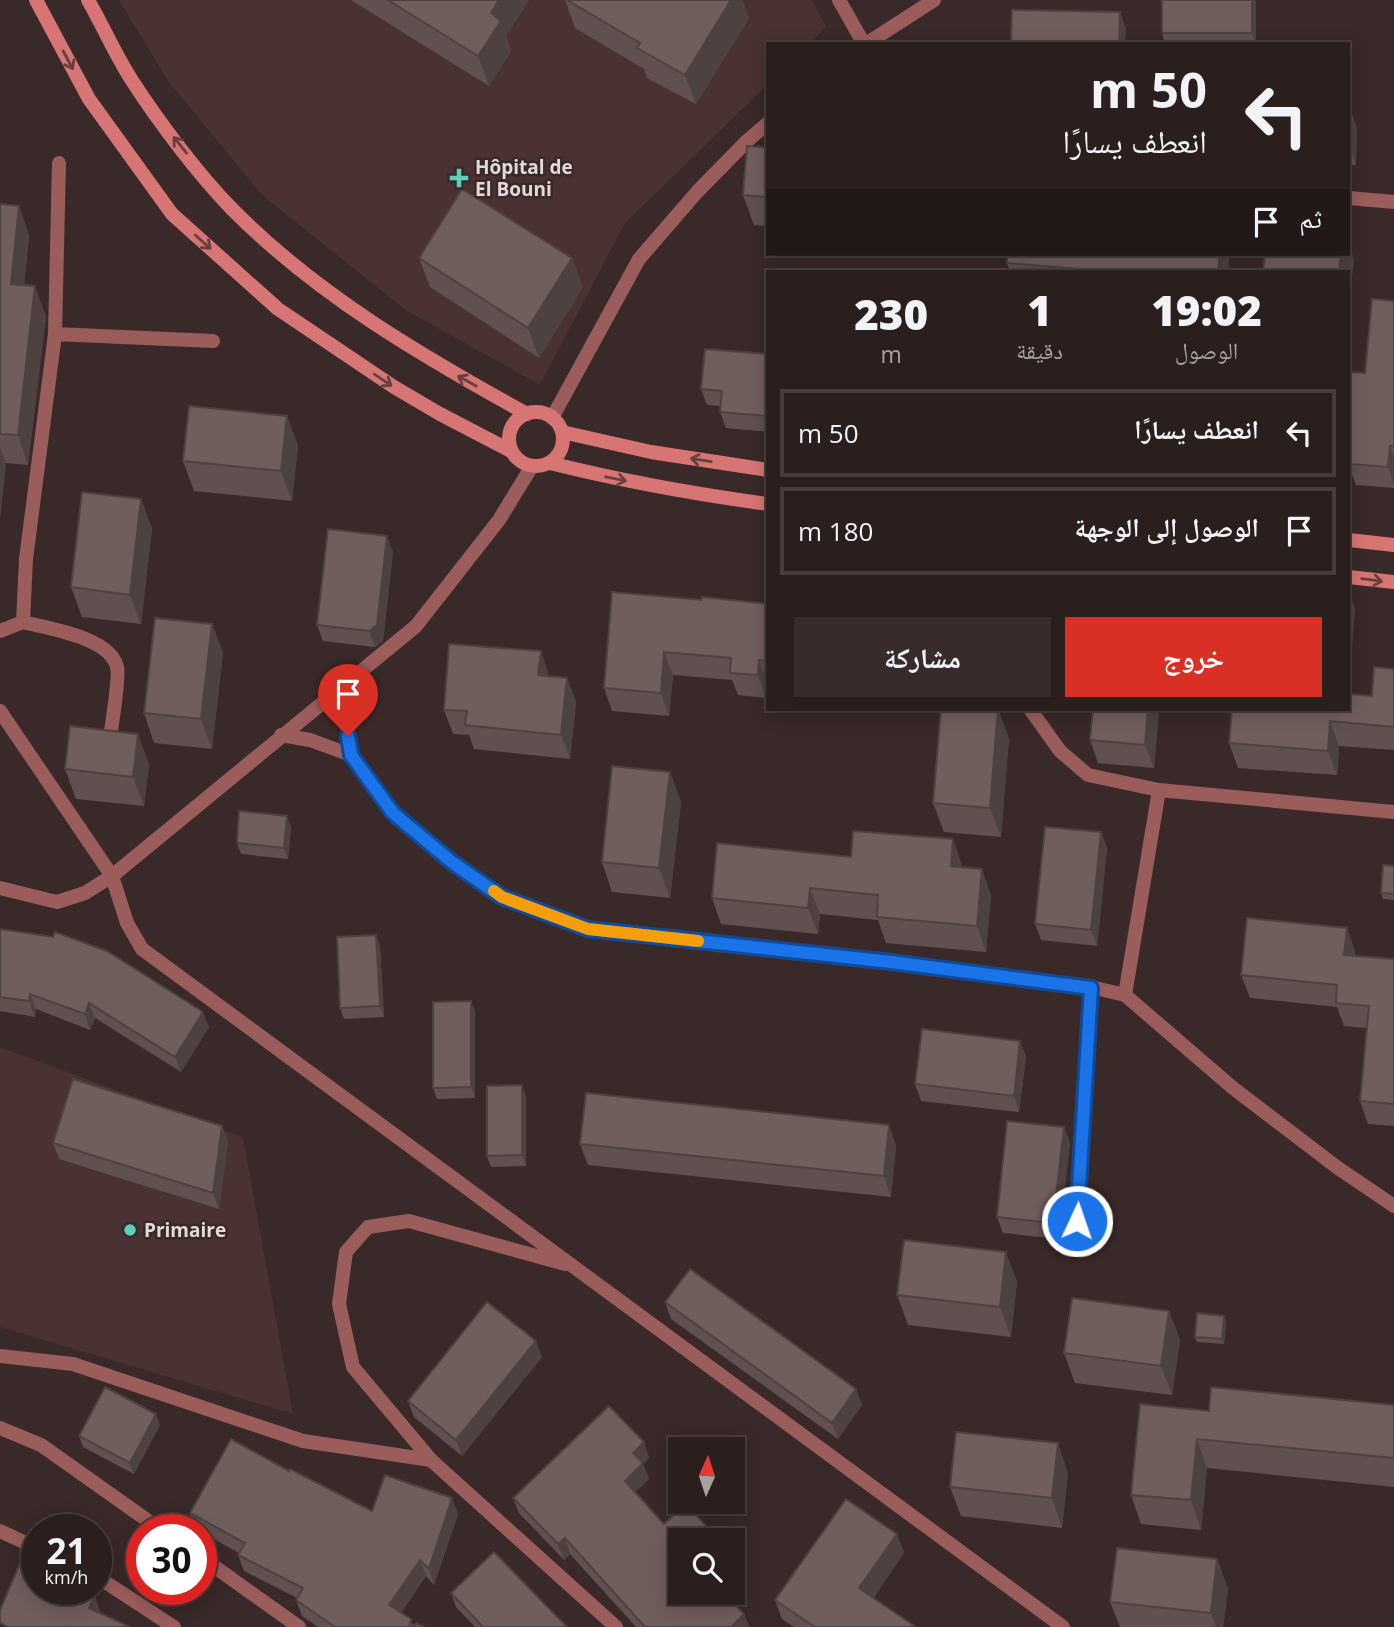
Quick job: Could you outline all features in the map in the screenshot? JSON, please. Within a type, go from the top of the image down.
[{"type":"main road","points":[[36,0],[89,99],[172,214],[278,309],[394,387],[511,451],[516,458],[532,466],[550,463],[605,477],[704,496],[766,504]]},
{"type":"main road","points":[[88,0],[131,78],[174,138],[231,208],[299,269],[420,354],[527,414]]},
{"type":"main road","points":[[511,451],[510,432],[513,425],[527,414],[535,412],[552,418],[562,432],[561,449],[550,463]]},
{"type":"main road","points":[[562,432],[651,452],[766,470]]},
{"type":"main road","points":[[1350,540],[1394,545]]},
{"type":"main road","points":[[1350,577],[1394,582]]},
{"type":"street","points":[[839,0],[864,42]]},
{"type":"street","points":[[868,42],[934,0]]},
{"type":"street","points":[[552,418],[639,259],[697,192],[766,126]]},
{"type":"street","points":[[23,622],[26,559],[55,334],[59,163]]},
{"type":"street","points":[[1350,198],[1394,202]]},
{"type":"street","points":[[55,334],[213,341]]},
{"type":"street","points":[[0,888],[57,902],[85,893],[113,876],[416,626],[499,520],[532,466]]},
{"type":"street","points":[[0,631],[23,622],[94,642],[108,651],[118,668],[109,744]]},
{"type":"street","points":[[354,675],[346,697],[351,755],[393,813],[453,863],[502,897],[588,929],[891,962],[1091,988],[1125,995],[1233,1088],[1338,1168],[1394,1206]]},
{"type":"street","points":[[0,711],[113,876],[127,922],[142,949],[1063,1627]]},
{"type":"street","points":[[1031,711],[1060,751],[1088,775],[1159,790],[1394,813]]},
{"type":"street","points":[[281,735],[310,740],[351,755]]},
{"type":"street","points":[[1125,995],[1159,790]]},
{"type":"street","points":[[1076,1247],[1091,988]]},
{"type":"street","points":[[575,1266],[409,1221],[368,1227],[346,1252],[339,1304],[353,1367],[431,1460],[616,1627]]},
{"type":"street","points":[[0,1356],[73,1364],[303,1441],[431,1460]]},
{"type":"street","points":[[0,1428],[41,1445],[138,1514]]},
{"type":"street","points":[[0,1531],[21,1541]]},
{"type":"street","points":[[217,1569],[299,1627]]},
{"type":"street","points":[[112,1586],[174,1627]]},
{"type":"shaded area","name":"Hôpital de El Bouni","points":[[119,0],[812,0],[826,27],[811,42],[766,42],[766,86],[625,223],[540,385],[407,311],[262,195],[168,81]]},
{"type":"shaded area","name":"Primaire","points":[[0,1047],[243,1137],[293,1414],[0,1327]]},
{"type":"building","points":[[388,0],[499,0],[491,13],[501,21],[478,56]]},
{"type":"building","points":[[567,0],[731,0],[685,75],[637,48],[640,43]]},
{"type":"building","points":[[1162,0],[1252,0],[1252,33],[1162,33]]},
{"type":"building","points":[[1012,10],[1120,12],[1119,42],[1011,42]]},
{"type":"building","points":[[1350,112],[1351,112],[1350,149]]},
{"type":"building","points":[[747,146],[766,148],[766,197],[743,195]]},
{"type":"building","points":[[462,189],[572,258],[528,328],[419,258]]},
{"type":"building","points":[[0,204],[19,206],[11,284],[35,286],[18,435],[0,434]]},
{"type":"building","points":[[1007,256],[1220,256],[1218,270],[1092,270],[1007,263]]},
{"type":"building","points":[[1265,256],[1341,256],[1339,270],[1263,270]]},
{"type":"building","points":[[1372,299],[1394,301],[1394,446],[1390,446],[1388,467],[1350,464],[1350,372],[1365,373]]},
{"type":"building","points":[[705,349],[766,354],[766,416],[720,412],[722,391],[701,389]]},
{"type":"building","points":[[189,406],[287,416],[281,471],[183,461]]},
{"type":"building","points":[[82,492],[141,499],[130,595],[71,587]]},
{"type":"building","points":[[328,529],[387,536],[377,625],[369,631],[317,625]]},
{"type":"building","points":[[612,592],[766,604],[766,661],[759,660],[758,675],[730,673],[731,658],[664,652],[661,693],[604,688]]},
{"type":"building","points":[[155,618],[212,624],[201,719],[144,713]]},
{"type":"building","points":[[449,644],[541,651],[538,675],[567,678],[561,735],[465,725],[467,711],[444,710]]},
{"type":"building","points":[[1374,667],[1394,669],[1394,727],[1330,721],[1328,751],[1229,743],[1232,711],[1350,711],[1350,694],[1372,696]]},
{"type":"building","points":[[941,711],[998,711],[990,808],[933,803]]},
{"type":"building","points":[[1093,711],[1148,711],[1145,745],[1090,740]]},
{"type":"building","points":[[70,726],[138,734],[133,777],[65,769]]},
{"type":"building","points":[[612,766],[670,772],[659,868],[602,862]]},
{"type":"building","points":[[239,811],[287,816],[284,848],[237,843]]},
{"type":"building","points":[[1045,827],[1101,832],[1091,930],[1035,924]]},
{"type":"building","points":[[853,831],[953,839],[951,866],[982,869],[977,926],[877,917],[878,895],[810,888],[808,908],[712,898],[717,843],[851,857]]},
{"type":"building","points":[[1383,865],[1394,866],[1394,894],[1381,893]]},
{"type":"building","points":[[1247,918],[1347,928],[1344,955],[1394,959],[1394,1104],[1360,1101],[1369,1006],[1336,1003],[1337,985],[1241,975]]},
{"type":"building","points":[[0,929],[53,937],[55,932],[107,951],[203,1012],[175,1057],[89,1003],[85,1014],[30,994],[29,1001],[0,997]]},
{"type":"building","points":[[376,935],[380,1006],[340,1008],[337,937]]},
{"type":"building","points":[[471,1001],[471,1087],[433,1088],[433,1002]]},
{"type":"building","points":[[922,1029],[1020,1041],[1014,1096],[915,1084]]},
{"type":"building","points":[[73,1079],[222,1126],[213,1193],[53,1143]]},
{"type":"building","points":[[522,1085],[522,1155],[487,1156],[487,1086]]},
{"type":"building","points":[[586,1093],[889,1125],[884,1176],[580,1144]]},
{"type":"building","points":[[1007,1121],[1064,1127],[1053,1223],[997,1217]]},
{"type":"building","points":[[904,1240],[1006,1252],[1000,1307],[897,1295]]},
{"type":"building","points":[[690,1269],[856,1389],[832,1423],[665,1302]]},
{"type":"building","points":[[1072,1298],[1169,1311],[1161,1366],[1064,1353]]},
{"type":"building","points":[[487,1302],[536,1341],[456,1440],[408,1401]]},
{"type":"building","points":[[1197,1313],[1224,1316],[1222,1339],[1195,1337]]},
{"type":"building","points":[[105,1387],[156,1414],[130,1463],[79,1436]]},
{"type":"building","points":[[1211,1387],[1394,1405],[1394,1458],[1197,1439],[1191,1500],[1131,1495],[1140,1404],[1209,1411]]},
{"type":"building","points":[[609,1406],[644,1442],[633,1453],[643,1463],[625,1481],[664,1524],[675,1514],[695,1514],[708,1528],[668,1528],[668,1605],[735,1605],[744,1614],[731,1627],[645,1627],[565,1538],[558,1544],[513,1498]]},
{"type":"building","points":[[956,1432],[1058,1443],[1052,1498],[950,1487]]},
{"type":"building","points":[[231,1439],[289,1471],[290,1469],[372,1511],[385,1475],[452,1498],[429,1569],[420,1560],[389,1605],[411,1619],[409,1627],[335,1627],[296,1600],[303,1588],[238,1555],[245,1543],[217,1528],[217,1514],[190,1513]]},
{"type":"building","points":[[846,1499],[897,1534],[859,1588],[916,1627],[815,1627],[775,1600]]},
{"type":"building","points":[[1117,1548],[1217,1559],[1211,1613],[1110,1602]]},
{"type":"building","points":[[494,1552],[567,1627],[483,1627],[451,1593]]},
{"type":"building","points":[[20,1563],[21,1605],[90,1605],[89,1608],[130,1627],[8,1627],[0,1623],[0,1610]]},
{"type":"slow traffic","points":[[494,891],[502,897],[588,929],[698,941]]},
{"type":"place","name":"Hôpital de El Bouni","points":[[459,178]]},
{"type":"place","name":"Primaire","points":[[130,1230]]},
{"type":"route","points":[[348,736],[351,755],[393,813],[453,863],[502,897],[588,929],[891,962],[1091,988],[1077,1221]]}]
